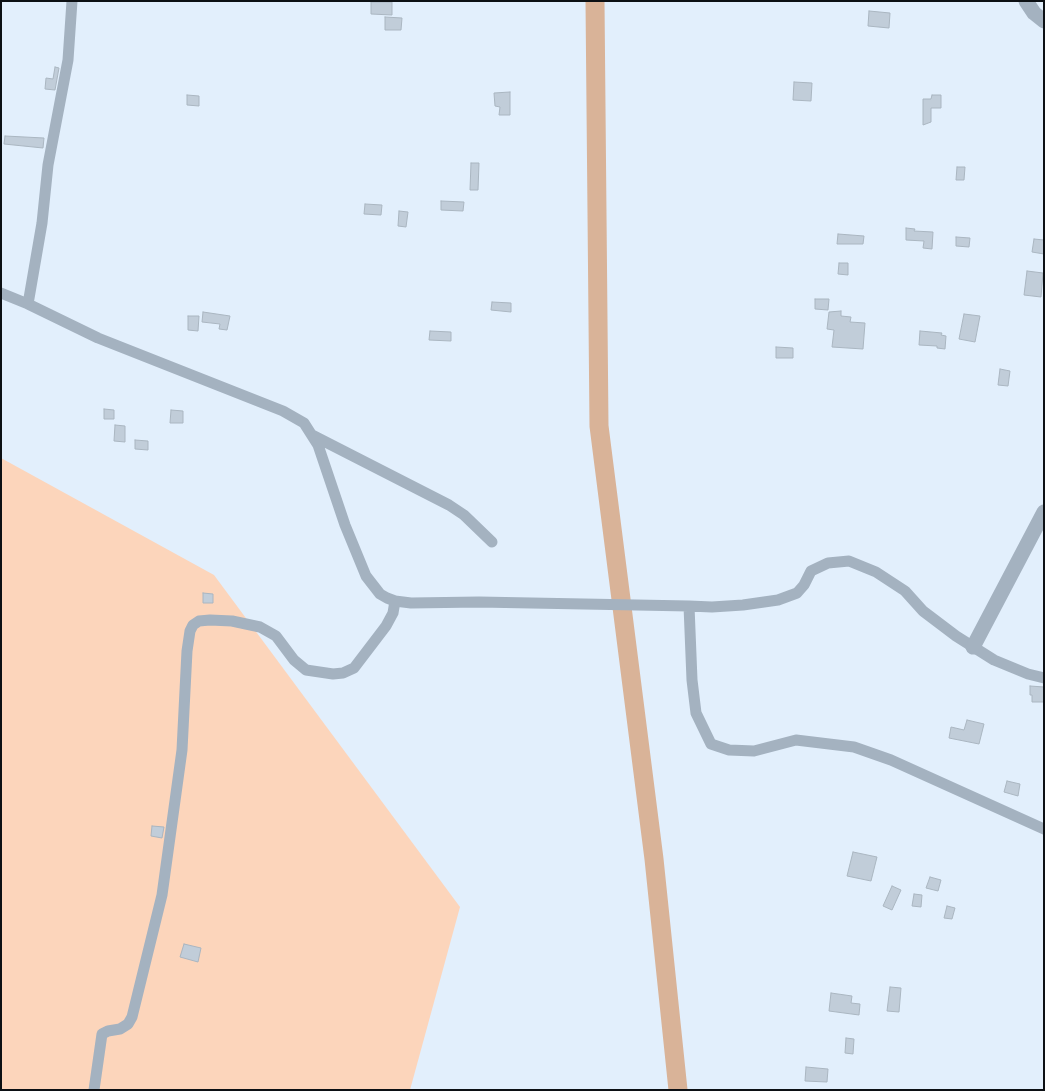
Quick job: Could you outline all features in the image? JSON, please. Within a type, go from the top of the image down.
[{"type":"street","points":[[28,304],[42,223],[48,165],[68,60],[72,1]]},
{"type":"street","points":[[1026,1],[1034,13],[1044,20]]},
{"type":"street","points":[[1,293],[98,338],[283,411],[304,424],[318,445],[344,525],[366,576],[380,594],[396,602],[734,606],[778,600],[797,593],[804,585],[811,571],[828,563],[849,561],[876,572],[905,591],[923,611],[973,648],[994,660],[1028,674],[1044,678]]},
{"type":"street","points":[[312,435],[449,505],[464,515],[492,542]]},
{"type":"street","points":[[973,648],[1044,512]]},
{"type":"street","points":[[94,1090],[102,1034],[120,1029],[128,1024],[132,1017],[162,895],[182,750],[187,651],[190,631],[193,625],[199,621],[210,620],[232,621],[260,627],[276,636],[294,660],[306,670],[333,674],[343,673],[354,668],[375,642],[393,613],[396,602]]},
{"type":"street","points":[[688,606],[696,714],[711,744],[729,750],[754,751],[796,740],[854,747],[890,760],[1044,829]]},
{"type":"shaded area","points":[[1,458],[214,575],[460,907],[410,1090],[1,1090]]},
{"type":"building","points":[[371,2],[392,2],[392,15],[371,14]]},
{"type":"building","points":[[869,11],[890,13],[889,28],[868,26]]},
{"type":"building","points":[[385,17],[402,18],[401,30],[385,30]]},
{"type":"building","points":[[55,67],[59,68],[55,90],[45,89],[46,78],[53,79]]},
{"type":"building","points":[[794,82],[812,83],[811,101],[793,100]]},
{"type":"building","points":[[510,92],[510,115],[499,115],[500,107],[495,106],[494,93]]},
{"type":"building","points":[[187,95],[199,96],[199,106],[187,105]]},
{"type":"building","points":[[932,95],[941,95],[941,108],[931,108],[931,122],[923,125],[923,99],[931,99]]},
{"type":"building","points":[[5,136],[44,138],[43,148],[4,144]]},
{"type":"building","points":[[471,163],[479,163],[478,190],[470,190]]},
{"type":"building","points":[[957,167],[965,167],[964,180],[956,180]]},
{"type":"building","points":[[441,201],[464,202],[463,211],[441,210]]},
{"type":"building","points":[[365,204],[382,205],[381,215],[364,214]]},
{"type":"building","points":[[399,211],[408,212],[406,227],[398,226]]},
{"type":"building","points":[[906,228],[915,229],[914,231],[933,232],[932,249],[923,248],[924,241],[906,240]]},
{"type":"building","points":[[838,234],[864,236],[863,244],[837,244]]},
{"type":"building","points":[[956,237],[970,238],[969,247],[956,246]]},
{"type":"building","points":[[1034,239],[1044,240],[1044,254],[1032,252]]},
{"type":"building","points":[[839,263],[848,263],[848,275],[838,274]]},
{"type":"building","points":[[1027,271],[1043,273],[1041,297],[1024,295]]},
{"type":"building","points":[[815,299],[829,299],[828,310],[815,309]]},
{"type":"building","points":[[492,302],[511,303],[511,312],[491,310]]},
{"type":"building","points":[[841,311],[841,316],[851,317],[850,322],[865,323],[863,349],[832,347],[834,330],[827,329],[829,312]]},
{"type":"building","points":[[203,312],[230,316],[227,330],[219,329],[220,324],[202,322]]},
{"type":"building","points":[[964,314],[980,316],[975,342],[959,339]]},
{"type":"building","points":[[188,316],[199,316],[198,331],[188,330]]},
{"type":"building","points":[[430,331],[451,332],[451,341],[429,340]]},
{"type":"building","points":[[920,331],[942,333],[941,335],[946,336],[945,349],[937,348],[937,346],[919,345]]},
{"type":"building","points":[[776,347],[793,348],[793,358],[776,358]]},
{"type":"building","points":[[1000,369],[1010,371],[1008,386],[998,385]]},
{"type":"building","points":[[104,409],[114,410],[114,419],[104,419]]},
{"type":"building","points":[[171,410],[183,411],[183,423],[170,423]]},
{"type":"building","points":[[115,425],[125,426],[125,442],[114,441]]},
{"type":"building","points":[[135,440],[148,441],[148,450],[135,449]]},
{"type":"building","points":[[203,593],[213,594],[213,603],[203,603]]},
{"type":"building","points":[[1030,686],[1044,687],[1044,702],[1032,702]]},
{"type":"building","points":[[967,720],[984,724],[979,744],[949,738],[951,727],[964,730]]},
{"type":"building","points":[[1007,781],[1020,784],[1018,796],[1004,792]]},
{"type":"building","points":[[152,826],[164,827],[162,838],[151,836]]},
{"type":"building","points":[[853,852],[877,857],[871,881],[847,876]]},
{"type":"building","points":[[930,877],[941,880],[938,891],[926,888]]},
{"type":"building","points":[[892,886],[901,890],[892,910],[883,906]]},
{"type":"building","points":[[914,894],[922,895],[921,907],[912,906]]},
{"type":"building","points":[[947,906],[955,908],[952,919],[944,918]]},
{"type":"building","points":[[184,944],[201,948],[198,962],[180,957]]},
{"type":"building","points":[[890,987],[901,988],[899,1012],[887,1011]]},
{"type":"building","points":[[831,993],[852,996],[851,1003],[860,1004],[859,1015],[829,1011]]},
{"type":"building","points":[[846,1038],[854,1039],[853,1054],[845,1053]]},
{"type":"building","points":[[806,1067],[828,1069],[827,1082],[805,1081]]},
{"type":"waterway","points":[[595,1],[599,426],[654,859],[678,1090]]}]
